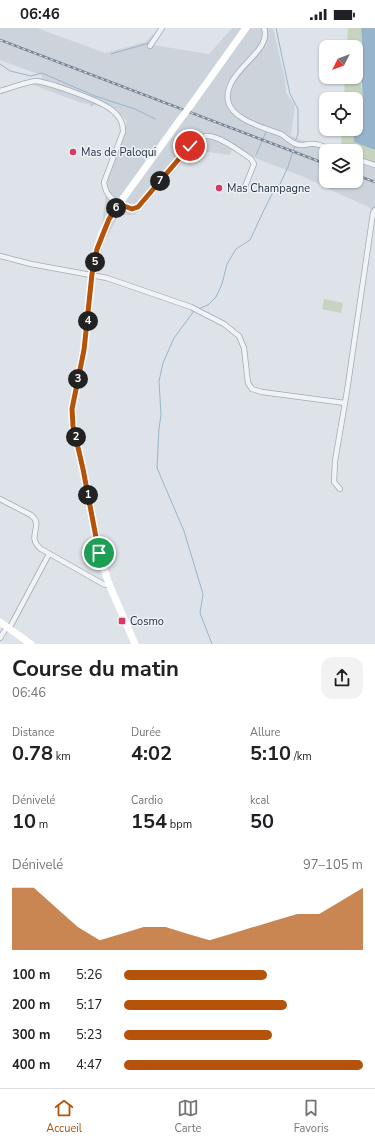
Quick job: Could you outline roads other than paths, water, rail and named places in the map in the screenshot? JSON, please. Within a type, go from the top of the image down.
[{"type":"street","points":[[150,46],[162,28]]},
{"type":"street","points":[[135,644],[109,584],[96,543],[72,419],[73,405],[87,328],[92,274],[97,249],[102,233],[109,219],[246,28]]},
{"type":"street","points":[[264,28],[264,39],[260,49],[254,57],[237,72],[228,92],[228,102],[232,111],[241,118],[283,135],[295,144],[315,144],[319,145]]},
{"type":"street","points":[[0,91],[34,81],[58,87],[112,109],[123,124],[123,132],[104,182],[104,188],[109,196],[119,204],[132,209],[138,207],[190,146],[196,140],[206,136],[216,138],[251,159],[254,164],[244,189]]},
{"type":"street","points":[[363,161],[375,165]]},
{"type":"street","points":[[340,489],[334,482],[335,461],[372,213],[375,210]]},
{"type":"street","points":[[0,256],[31,264],[92,274],[192,307],[234,331],[243,341],[248,383],[250,387],[256,391],[344,403]]},
{"type":"street","points":[[0,499],[35,518],[37,522],[34,534],[36,546],[105,585],[109,584]]},
{"type":"street","points":[[0,638],[8,628],[49,554]]},
{"type":"street","points":[[0,622],[31,644]]},
{"type":"water","points":[[361,28],[375,28],[375,150],[363,145],[363,144],[354,142],[354,136],[363,136]]},
{"type":"waterway","points":[[276,28],[290,94],[298,109],[298,134],[295,142]]},
{"type":"waterway","points":[[111,54],[150,42]]},
{"type":"waterway","points":[[0,64],[10,71],[31,76],[42,73],[95,96],[135,109],[155,119]]},
{"type":"waterway","points":[[256,155],[266,132]]},
{"type":"waterway","points":[[198,309],[208,305],[216,297],[222,284],[227,264],[236,249],[250,240],[272,194],[280,184],[288,167],[295,145]]},
{"type":"waterway","points":[[194,311],[174,338],[163,363],[159,381],[161,415],[157,468],[184,531],[203,594],[200,613],[212,644]]},
{"type":"railway","points":[[0,40],[319,161]]},
{"type":"railway","points":[[363,178],[375,182]]},
{"type":"place","name":"Mas de Paloqui","points":[[73,152]]},
{"type":"place","name":"Mas Champagne","points":[[219,188]]},
{"type":"place","name":"Cosmo","points":[[122,621]]}]
